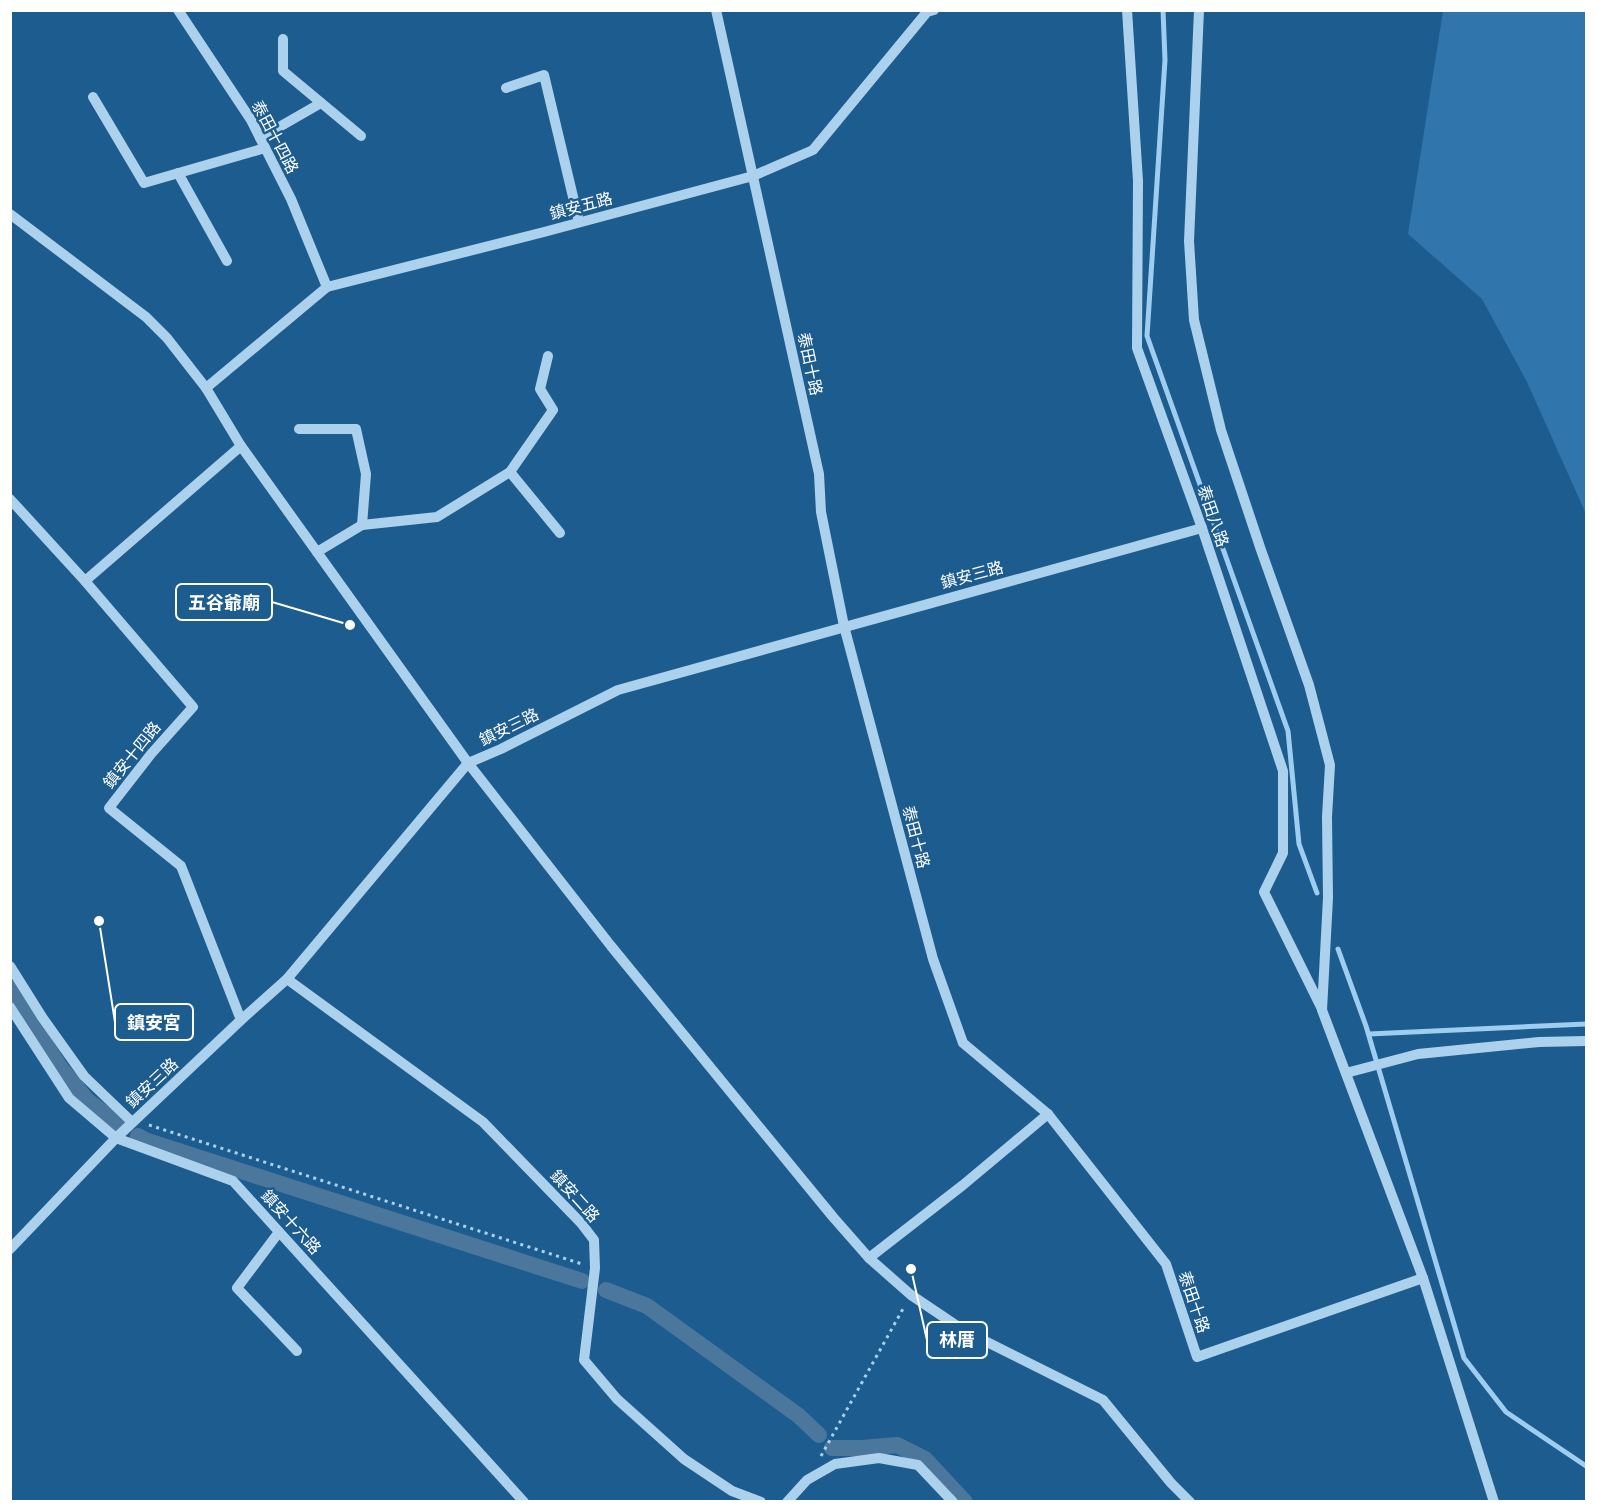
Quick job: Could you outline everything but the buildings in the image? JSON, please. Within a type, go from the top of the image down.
[{"type":"street","name":"泰田十四路","points":[[178,10],[251,120],[291,199],[327,287]]},
{"type":"street","name":"泰田十路","points":[[716,10],[819,474],[821,512],[844,626],[933,959],[963,1043],[1048,1114],[1166,1264],[1197,1357],[1424,1278]]},
{"type":"street","name":"鎮安五路","points":[[206,388],[327,287],[753,176],[813,150],[927,12],[934,10]]},
{"type":"street","name":"泰田八路","points":[[1127,10],[1138,181],[1137,348],[1202,528],[1283,771],[1283,853],[1264,892],[1323,1010]]},
{"type":"street","points":[[1199,10],[1189,241],[1194,320],[1221,430],[1309,685],[1330,765],[1327,817],[1329,898],[1323,1010],[1424,1278],[1494,1502]]},
{"type":"street","points":[[284,39],[284,71],[361,136]]},
{"type":"street","points":[[506,88],[544,75],[579,222]]},
{"type":"street","points":[[93,97],[144,183],[263,143],[321,103]]},
{"type":"street","points":[[178,173],[227,261]]},
{"type":"street","points":[[10,214],[146,317],[167,338],[206,388],[241,446],[468,763],[611,946],[869,1258],[911,1295],[963,1330],[1103,1400],[1171,1483],[1190,1502]]},
{"type":"street","points":[[317,552],[362,525],[436,517],[510,472],[553,410],[540,389],[548,356]]},
{"type":"street","points":[[299,429],[356,429],[366,474],[362,525]]},
{"type":"street","points":[[85,581],[241,446]]},
{"type":"street","points":[[510,472],[560,533]]},
{"type":"street","name":"鎮安十四路","points":[[10,499],[85,581],[193,707],[151,754],[109,808],[181,866],[241,1020]]},
{"type":"street","name":"鎮安三路","points":[[10,1249],[132,1122],[287,979],[468,763],[618,690],[1202,528]]},
{"type":"street","points":[[10,966],[84,1077],[132,1122]]},
{"type":"street","name":"鎮安二路","points":[[287,979],[483,1122],[581,1223],[594,1240],[595,1268],[584,1360],[616,1399],[684,1459],[732,1491],[761,1502]]},
{"type":"street","name":"鎮安十六路","points":[[10,1007],[69,1098],[116,1138],[233,1181],[524,1502]]},
{"type":"street","points":[[1346,1073],[1418,1054],[1539,1042],[1587,1041]]},
{"type":"street","points":[[869,1258],[963,1185],[1048,1114]]},
{"type":"street","points":[[279,1232],[237,1288],[297,1351]]},
{"type":"street","points":[[787,1502],[807,1480],[835,1464],[879,1458],[918,1465],[953,1502]]},
{"type":"path","points":[[132,1122],[149,1125],[595,1268]]},
{"type":"path","points":[[819,1459],[911,1295]]},
{"type":"shaded area","points":[[1443,11],[1586,11],[1586,514],[1527,382],[1482,299],[1408,234]]},
{"type":"waterway","points":[[1163,10],[1165,60],[1147,336],[1288,731],[1299,844],[1317,893]]},
{"type":"waterway","points":[[1338,949],[1366,1026],[1464,1358],[1506,1412],[1586,1466]]},
{"type":"waterway","points":[[10,988],[60,1067],[88,1101],[123,1127]]},
{"type":"waterway","points":[[1369,1034],[1586,1024]]},
{"type":"waterway","points":[[138,1136],[582,1281]]},
{"type":"waterway","points":[[606,1290],[647,1306],[799,1416],[819,1435]]},
{"type":"waterway","points":[[832,1448],[897,1445],[925,1459],[965,1502]]},
{"type":"place","name":"五谷爺廟","points":[[350,625]]},
{"type":"place","name":"鎮安宮","points":[[99,921]]},
{"type":"place","name":"林厝","points":[[911,1269]]}]
